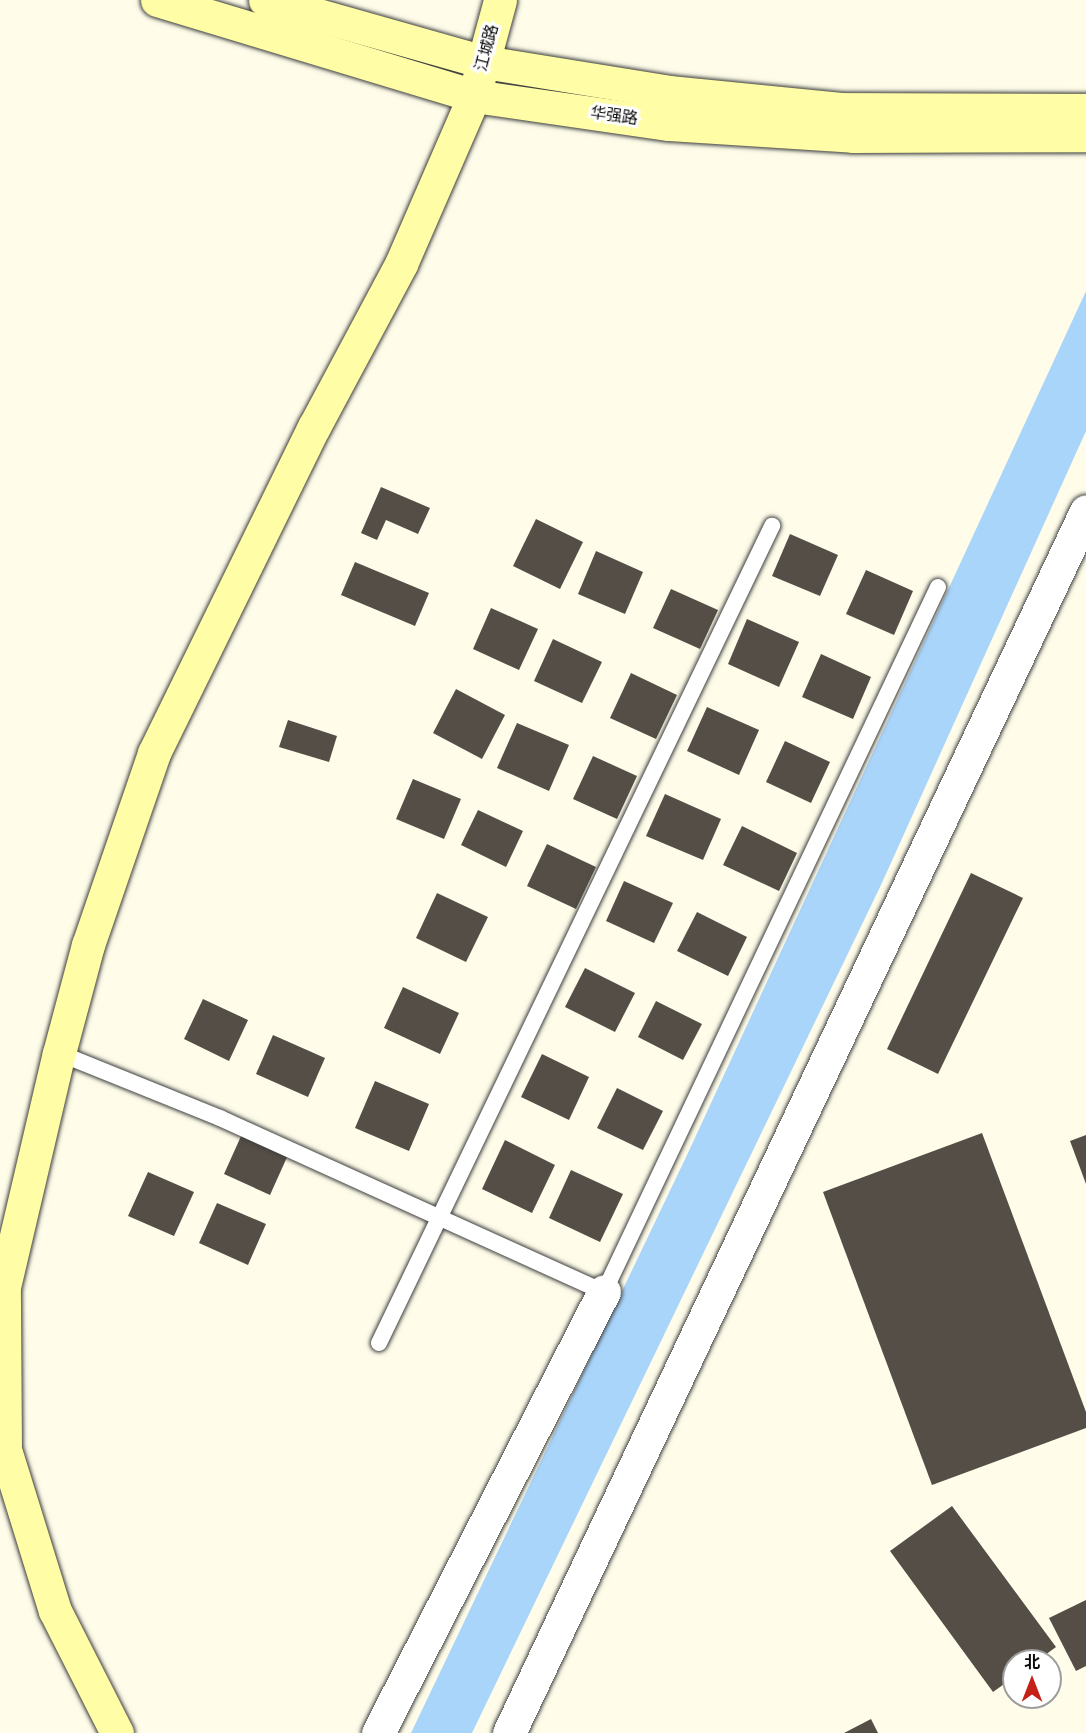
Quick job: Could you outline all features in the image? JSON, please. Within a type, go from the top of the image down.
[{"type":"street","name":"华强路","points":[[157,0],[474,96],[669,124],[853,136],[1086,135]]},
{"type":"street","name":"华强路","points":[[265,0],[484,62],[669,92],[843,108],[1086,110]]},
{"type":"street","name":"江城路","points":[[117,1733],[55,1611],[5,1449],[4,1287],[59,1053],[88,945],[154,753],[314,427],[401,264],[474,96],[500,0]]},
{"type":"street","points":[[509,1733],[1086,511]]},
{"type":"street","points":[[378,1733],[604,1292]]},
{"type":"lane","points":[[379,1343],[772,526]]},
{"type":"lane","points":[[59,1053],[220,1118],[604,1292],[938,587]]},
{"type":"water","points":[[1086,291],[1086,431],[881,885],[472,1733],[411,1733],[687,1155]]},
{"type":"building","points":[[381,487],[430,508],[418,534],[386,520],[377,540],[361,533]]},
{"type":"building","points":[[536,519],[583,542],[560,589],[513,566]]},
{"type":"building","points":[[790,534],[838,555],[820,596],[772,576]]},
{"type":"building","points":[[596,551],[643,572],[625,614],[578,594]]},
{"type":"building","points":[[355,562],[429,593],[415,626],[341,595]]},
{"type":"building","points":[[866,570],[913,591],[894,635],[846,614]]},
{"type":"building","points":[[671,589],[718,610],[700,649],[653,628]]},
{"type":"building","points":[[491,608],[538,629],[519,670],[473,649]]},
{"type":"building","points":[[747,619],[799,642],[779,687],[728,664]]},
{"type":"building","points":[[553,639],[602,662],[582,703],[534,681]]},
{"type":"building","points":[[821,654],[871,677],[853,719],[802,697]]},
{"type":"building","points":[[631,673],[677,695],[656,739],[610,718]]},
{"type":"building","points":[[456,689],[505,715],[482,759],[433,733]]},
{"type":"building","points":[[707,707],[759,730],[739,775],[687,751]]},
{"type":"building","points":[[288,720],[337,736],[329,762],[279,747]]},
{"type":"building","points":[[517,723],[569,745],[549,791],[497,768]]},
{"type":"building","points":[[785,741],[830,762],[811,803],[766,782]]},
{"type":"building","points":[[593,756],[637,776],[617,819],[573,799]]},
{"type":"building","points":[[413,779],[461,799],[444,839],[396,819]]},
{"type":"building","points":[[665,794],[721,819],[703,860],[646,836]]},
{"type":"building","points":[[478,810],[523,831],[506,867],[461,845]]},
{"type":"building","points":[[742,826],[797,853],[779,891],[723,865]]},
{"type":"building","points":[[547,844],[596,867],[576,909],[527,886]]},
{"type":"building","points":[[971,873],[1023,898],[938,1074],[887,1049]]},
{"type":"building","points":[[624,881],[673,903],[654,943],[606,921]]},
{"type":"building","points":[[437,893],[488,917],[466,962],[416,938]]},
{"type":"building","points":[[697,912],[747,937],[728,976],[677,951]]},
{"type":"building","points":[[585,968],[635,993],[615,1032],[565,1007]]},
{"type":"building","points":[[403,987],[459,1013],[440,1054],[384,1028]]},
{"type":"building","points":[[203,999],[248,1020],[229,1061],[184,1039]]},
{"type":"building","points":[[656,1001],[702,1024],[683,1060],[638,1037]]},
{"type":"building","points":[[273,1035],[325,1058],[308,1097],[256,1074]]},
{"type":"building","points":[[542,1054],[589,1077],[569,1120],[521,1097]]},
{"type":"building","points":[[375,1081],[429,1104],[409,1151],[355,1128]]},
{"type":"building","points":[[617,1088],[663,1111],[643,1150],[597,1128]]},
{"type":"building","points":[[982,1133],[1086,1412],[1086,1428],[932,1485],[823,1192]]},
{"type":"building","points":[[242,1134],[288,1155],[270,1195],[224,1174]]},
{"type":"building","points":[[1086,1135],[1086,1184],[1070,1141]]},
{"type":"building","points":[[505,1140],[555,1165],[532,1213],[482,1189]]},
{"type":"building","points":[[571,1170],[623,1194],[600,1242],[549,1218]]},
{"type":"building","points":[[148,1172],[194,1192],[174,1236],[128,1216]]},
{"type":"building","points":[[217,1203],[266,1224],[248,1265],[199,1243]]},
{"type":"building","points":[[952,1506],[1056,1647],[1053,1649],[1002,1649],[1002,1686],[993,1692],[890,1551]]},
{"type":"building","points":[[1086,1600],[1086,1666],[1076,1671],[1049,1618]]},
{"type":"building","points":[[871,1719],[878,1733],[844,1733]]}]
